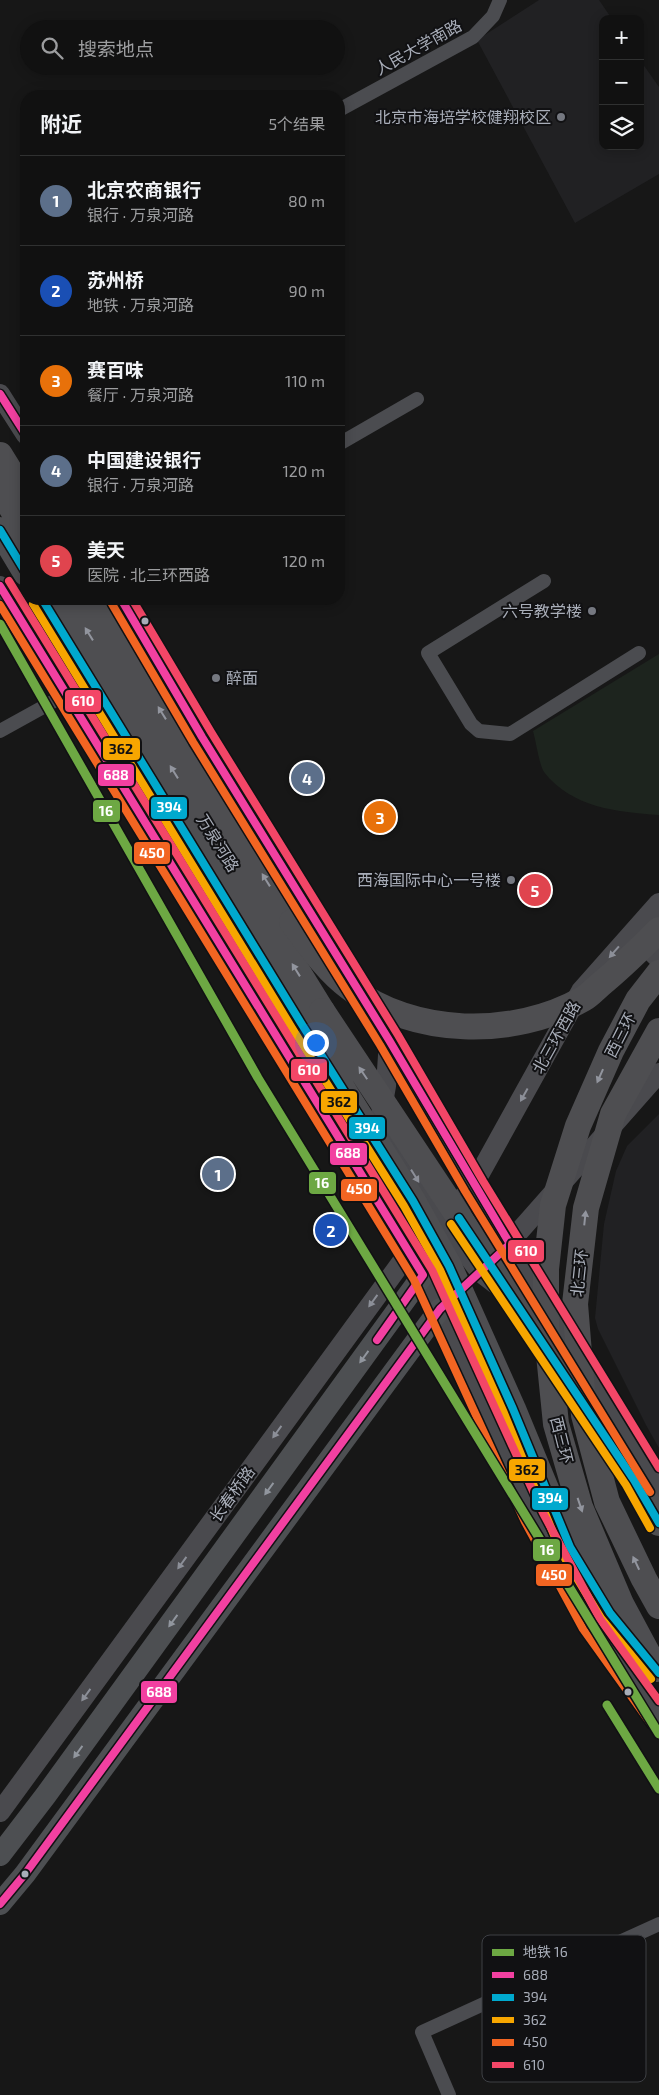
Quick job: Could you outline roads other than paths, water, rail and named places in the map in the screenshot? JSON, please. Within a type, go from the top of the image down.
[{"type":"highway","points":[[0,438],[20,457]]},
{"type":"highway","points":[[0,455],[20,487]]},
{"type":"highway","points":[[0,489],[20,522]]},
{"type":"highway","points":[[0,530],[20,563]]},
{"type":"highway","name":"万泉河路","points":[[46,605],[312,1018]]},
{"type":"highway","name":"万泉河路","points":[[71,605],[312,1018]]},
{"type":"highway","points":[[94,605],[292,922],[320,959],[349,988],[381,1006],[416,1020],[458,1027],[502,1025],[545,1014],[584,998],[623,967],[659,930]]},
{"type":"highway","name":"西三环","points":[[658,1671],[621,1604],[580,1507],[556,1424],[546,1325],[546,1269],[553,1206],[578,1126],[611,1051],[638,1000],[659,974]]},
{"type":"highway","points":[[312,1018],[628,1472],[659,1523]]},
{"type":"highway","points":[[312,1018],[449,1266],[513,1409],[570,1547],[610,1613],[658,1671]]},
{"type":"highway","name":"北三环","points":[[659,1031],[613,1114],[586,1208],[575,1304],[584,1415],[607,1502],[659,1606]]},
{"type":"main road","name":"长春桥路","points":[[0,1854],[46,1795],[423,1275]]},
{"type":"main road","points":[[0,1904],[25,1874],[269,1541],[444,1316]]},
{"type":"street","name":"人民大学南路","points":[[345,107],[473,37],[493,16],[500,0]]},
{"type":"street","points":[[0,394],[20,426]]},
{"type":"street","points":[[345,441],[417,399]]},
{"type":"street","points":[[544,581],[428,653],[471,724],[479,731],[510,734],[639,653]]},
{"type":"street","points":[[0,586],[65,695],[423,1275],[444,1316],[534,1517],[592,1624],[659,1718]]},
{"type":"street","points":[[125,605],[202,737],[388,1040],[474,1186],[659,1487]]},
{"type":"street","points":[[0,732],[65,695]]},
{"type":"street","name":"北三环西路","points":[[445,1225],[474,1186],[581,991],[659,903]]},
{"type":"street","points":[[632,932],[659,959]]},
{"type":"street","points":[[345,971],[386,998],[430,1012],[480,1015],[519,1010],[581,991]]},
{"type":"street","points":[[388,1040],[386,1086],[380,1120],[445,1225],[483,1275],[557,1321]]},
{"type":"street","points":[[444,1316],[483,1275],[659,1073]]},
{"type":"street","points":[[330,1123],[356,1126],[380,1120]]},
{"type":"street","points":[[557,1321],[544,1272],[545,1235],[568,1177]]},
{"type":"street","points":[[423,1275],[445,1225]]},
{"type":"street","name":"长春桥路","points":[[0,1812],[409,1252],[445,1225]]},
{"type":"street","points":[[0,1812],[46,1795]]},
{"type":"street","points":[[635,1935],[659,1924]]},
{"type":"street","points":[[449,2095],[422,2032],[482,2005]]},
{"type":"metro line","name":"16","points":[[0,624],[258,1078],[659,1734]]},
{"type":"metro line","name":"16","points":[[607,1705],[659,1789]]},
{"type":"place","name":"北京市海培学校健翔校区","points":[[561,117]]},
{"type":"place","name":"六号教学楼","points":[[592,611]]},
{"type":"place","name":"醉面","points":[[216,678]]},
{"type":"place","name":"中国建设银行","points":[[307,778]]},
{"type":"place","name":"赛百味","points":[[380,817]]},
{"type":"place","name":"西海国际中心一号楼","points":[[511,880]]},
{"type":"place","name":"美天","points":[[535,890]]},
{"type":"place","name":"北京农商银行","points":[[218,1174]]},
{"type":"place","name":"苏州桥","points":[[331,1230]]}]
